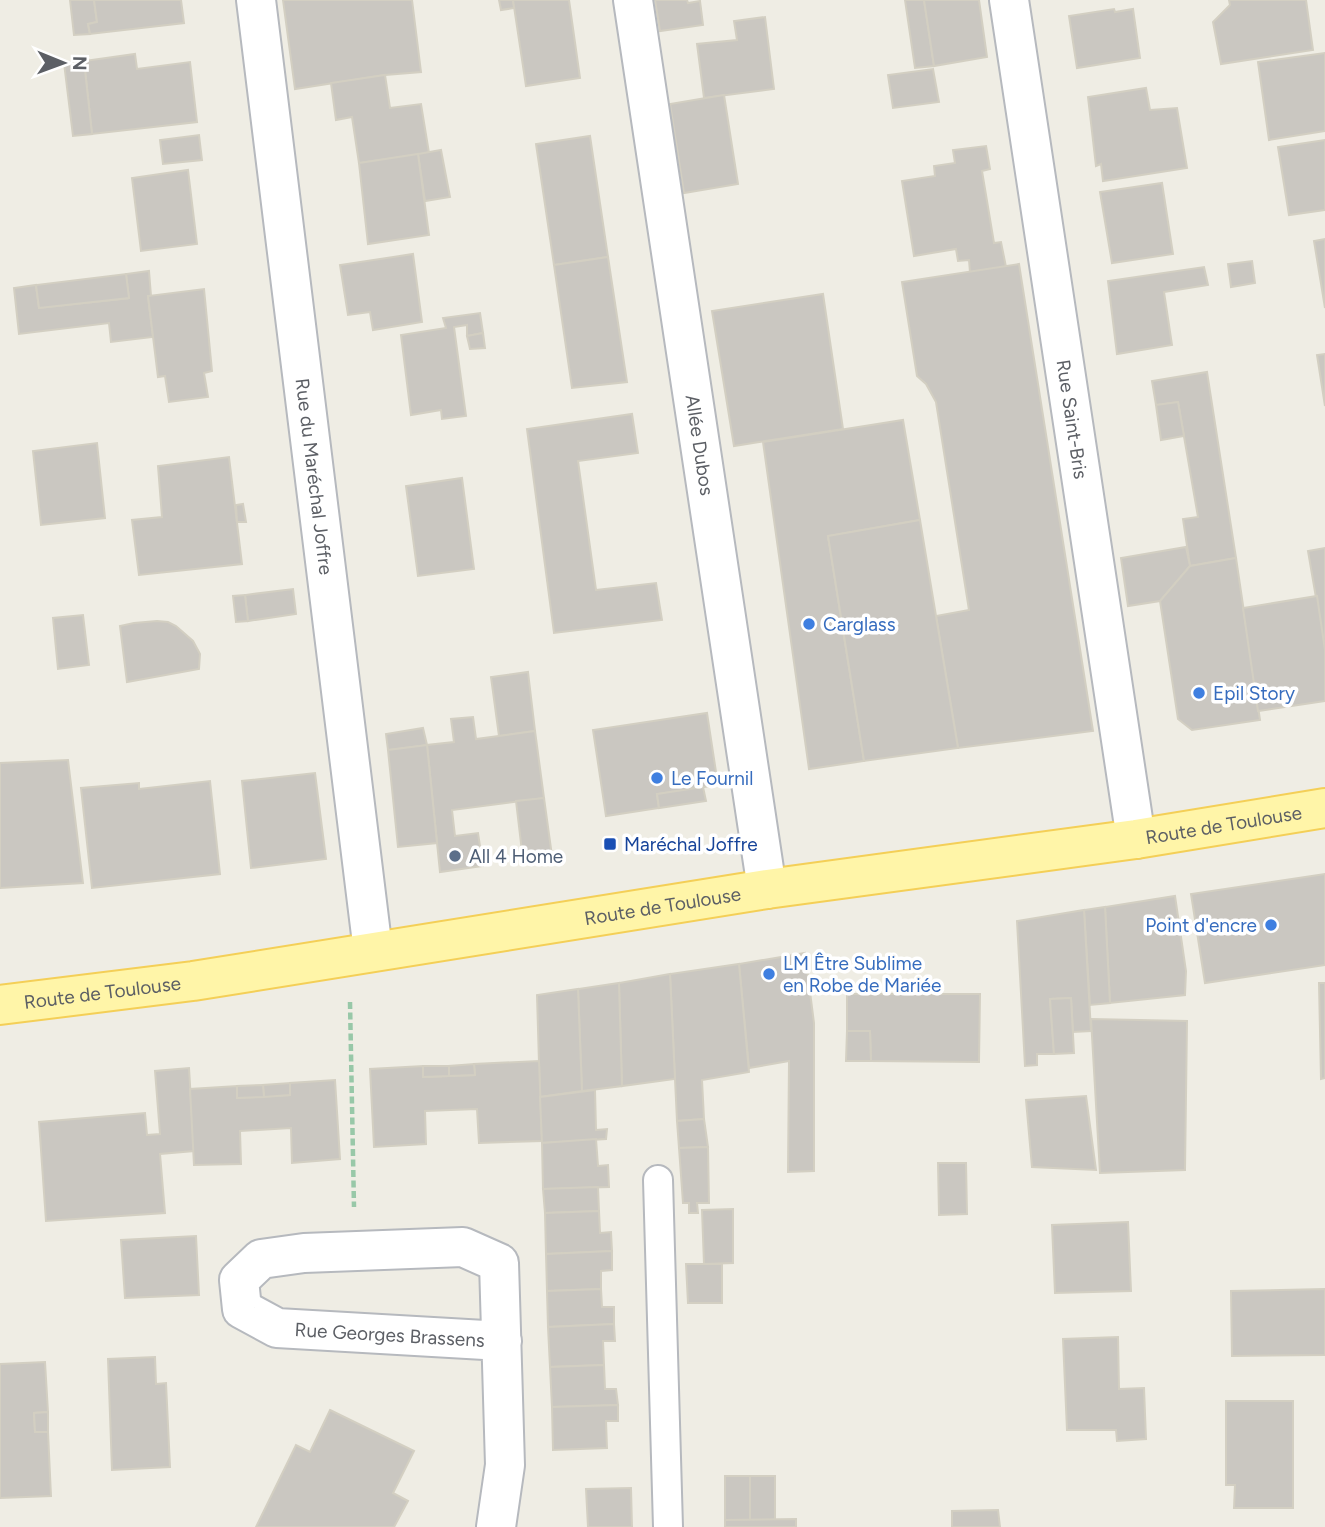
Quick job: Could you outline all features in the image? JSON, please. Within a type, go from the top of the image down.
[{"type":"main road","name":"Route de Toulouse","points":[[0,1005],[193,981],[767,889],[1136,839],[1325,808]]},
{"type":"street","name":"Rue du Maréchal Joffre","points":[[256,0],[361,953]]},
{"type":"street","name":"Allée Dubos","points":[[634,0],[767,889]]},
{"type":"street","name":"Rue Saint-Bris","points":[[1009,0],[1136,839]]},
{"type":"street","name":"Rue Georges Brassens","points":[[496,1527],[505,1465],[502,1341],[499,1264],[463,1247],[303,1253],[261,1259],[239,1280],[242,1309],[277,1328],[502,1341]]},
{"type":"lane","points":[[658,1180],[668,1527]]},
{"type":"path","points":[[355,1251],[361,953]]},
{"type":"building","points":[[70,0],[94,0],[97,22],[88,24],[90,34],[74,35]]},
{"type":"building","points":[[94,0],[181,0],[184,23],[90,34],[88,24],[97,22]]},
{"type":"building","points":[[283,0],[412,0],[421,72],[295,89]]},
{"type":"building","points":[[499,0],[513,0],[514,8],[501,10]]},
{"type":"building","points":[[513,0],[569,0],[580,78],[526,86]]},
{"type":"building","points":[[655,0],[687,0],[688,3],[700,1],[703,25],[660,31]]},
{"type":"building","points":[[905,0],[924,0],[934,66],[915,68]]},
{"type":"building","points":[[924,0],[979,0],[987,57],[934,66]]},
{"type":"building","points":[[1229,0],[1306,0],[1313,50],[1221,64],[1213,22],[1230,5]]},
{"type":"building","points":[[1114,9],[1115,12],[1133,9],[1140,58],[1077,68],[1069,16]]},
{"type":"building","points":[[765,17],[774,89],[704,98],[697,44],[737,40],[734,21]]},
{"type":"building","points":[[1325,53],[1325,131],[1269,140],[1258,62]]},
{"type":"building","points":[[135,54],[137,69],[190,62],[197,122],[92,134],[84,61]]},
{"type":"building","points":[[84,61],[92,134],[73,136],[64,63]]},
{"type":"building","points":[[933,69],[939,102],[893,108],[888,75]]},
{"type":"building","points":[[385,75],[390,108],[421,104],[429,153],[359,163],[352,117],[336,120],[331,83]]},
{"type":"building","points":[[1146,88],[1150,110],[1177,108],[1187,168],[1103,181],[1101,164],[1096,166],[1088,97]]},
{"type":"building","points":[[724,95],[738,184],[684,193],[670,104]]},
{"type":"building","points":[[199,135],[202,160],[163,164],[160,140]]},
{"type":"building","points":[[590,136],[608,257],[554,265],[536,144]]},
{"type":"building","points":[[1325,140],[1325,210],[1289,215],[1278,147]]},
{"type":"building","points":[[986,146],[990,169],[982,171],[994,243],[1001,242],[1006,267],[970,272],[969,260],[958,261],[956,249],[914,256],[902,181],[935,176],[934,166],[955,163],[953,150]]},
{"type":"building","points":[[441,150],[450,197],[425,201],[418,154]]},
{"type":"building","points":[[418,154],[429,235],[368,244],[359,163]]},
{"type":"building","points":[[188,170],[197,244],[141,251],[132,178]]},
{"type":"building","points":[[1162,183],[1173,254],[1112,263],[1100,192]]},
{"type":"building","points":[[1325,239],[1325,308],[1314,241]]},
{"type":"building","points":[[413,254],[422,322],[373,330],[370,312],[348,315],[340,265]]},
{"type":"building","points":[[608,257],[627,382],[572,388],[554,265]]},
{"type":"building","points":[[1252,261],[1255,283],[1231,287],[1228,264]]},
{"type":"building","points":[[1019,264],[1093,731],[958,748],[936,616],[969,610],[936,402],[926,384],[917,376],[902,282]]},
{"type":"building","points":[[1204,267],[1208,285],[1164,292],[1172,345],[1117,354],[1108,281]]},
{"type":"building","points":[[149,271],[151,296],[148,296],[153,337],[111,342],[109,323],[19,334],[14,288],[36,285],[39,308],[129,298],[126,274]]},
{"type":"building","points":[[126,274],[129,298],[39,308],[36,285]]},
{"type":"building","points":[[204,289],[212,371],[204,373],[208,397],[169,402],[165,376],[158,377],[148,296]]},
{"type":"building","points":[[823,294],[843,429],[734,446],[712,311]]},
{"type":"building","points":[[480,313],[483,333],[467,336],[467,325],[454,327],[466,416],[442,419],[441,410],[411,415],[401,335],[446,328],[443,318]]},
{"type":"building","points":[[483,333],[485,348],[470,349],[467,336]]},
{"type":"building","points":[[1325,354],[1325,406],[1317,355]]},
{"type":"building","points":[[1207,372],[1236,558],[1190,566],[1183,519],[1198,517],[1178,402],[1156,405],[1152,381]]},
{"type":"building","points":[[1178,402],[1184,436],[1161,440],[1156,405]]},
{"type":"building","points":[[632,414],[638,453],[578,461],[596,590],[656,583],[662,620],[554,633],[527,429]]},
{"type":"building","points":[[903,420],[920,520],[828,536],[864,761],[809,769],[763,442]]},
{"type":"building","points":[[97,443],[105,518],[41,525],[33,451]]},
{"type":"building","points":[[229,457],[242,564],[139,575],[132,520],[162,517],[158,466]]},
{"type":"building","points":[[462,478],[474,569],[418,576],[406,486]]},
{"type":"building","points":[[243,504],[246,522],[237,522],[236,505]]},
{"type":"building","points":[[920,520],[958,748],[864,761],[828,536]]},
{"type":"building","points":[[1186,547],[1190,566],[1160,601],[1128,606],[1121,558]]},
{"type":"building","points":[[1325,548],[1325,650],[1308,551]]},
{"type":"building","points":[[1236,558],[1260,720],[1192,730],[1178,719],[1160,601],[1190,566]]},
{"type":"building","points":[[293,589],[296,614],[248,621],[245,595]]},
{"type":"building","points":[[245,595],[248,621],[236,622],[233,596]]},
{"type":"building","points":[[1317,596],[1325,650],[1325,701],[1258,711],[1243,608]]},
{"type":"building","points":[[83,615],[89,665],[58,669],[53,618]]},
{"type":"building","points":[[157,621],[176,626],[193,641],[200,654],[199,669],[127,682],[120,626]]},
{"type":"building","points":[[528,672],[535,731],[499,736],[491,677]]},
{"type":"building","points":[[707,713],[718,785],[657,794],[659,808],[606,816],[593,730]]},
{"type":"building","points":[[473,717],[476,739],[535,731],[544,798],[452,810],[455,836],[478,833],[483,866],[440,872],[427,745],[454,742],[451,719]]},
{"type":"building","points":[[423,728],[427,745],[388,750],[386,734]]},
{"type":"building","points":[[427,745],[437,843],[398,847],[388,750]]},
{"type":"building","points":[[68,760],[83,883],[0,888],[0,763]]},
{"type":"building","points":[[315,773],[326,859],[251,868],[242,781]]},
{"type":"building","points":[[210,781],[220,874],[92,888],[81,788],[139,783],[139,789]]},
{"type":"building","points":[[703,787],[706,801],[659,808],[657,794]]},
{"type":"building","points":[[544,798],[552,856],[523,860],[516,801]]},
{"type":"building","points":[[1325,874],[1325,965],[1205,983],[1191,894]]},
{"type":"building","points":[[1175,896],[1186,971],[1185,995],[1110,1003],[1105,907]]},
{"type":"building","points":[[1105,907],[1110,1003],[1090,1005],[1084,910]]},
{"type":"building","points":[[1084,910],[1091,1031],[1073,1032],[1071,998],[1050,999],[1054,1054],[1037,1054],[1037,1065],[1025,1066],[1017,921]]},
{"type":"building","points":[[805,953],[814,1023],[814,1171],[788,1172],[789,1061],[749,1068],[739,964]]},
{"type":"building","points":[[739,964],[749,1072],[702,1080],[704,1119],[677,1121],[670,974]]},
{"type":"building","points":[[670,974],[675,1079],[622,1086],[619,983]]},
{"type":"building","points":[[619,983],[622,1086],[582,1091],[578,989]]},
{"type":"building","points":[[1319,983],[1325,983],[1325,1078],[1321,1079]]},
{"type":"building","points":[[578,989],[582,1091],[540,1097],[537,995]]},
{"type":"building","points":[[847,994],[980,994],[979,1062],[871,1061],[870,1031],[847,1031]]},
{"type":"building","points":[[1071,998],[1074,1053],[1054,1054],[1050,999]]},
{"type":"building","points":[[1091,1019],[1187,1021],[1185,1170],[1100,1173]]},
{"type":"building","points":[[847,1031],[870,1031],[871,1061],[846,1061]]},
{"type":"building","points":[[539,1061],[542,1141],[479,1143],[477,1109],[425,1111],[426,1144],[374,1147],[370,1069],[423,1066],[423,1077],[475,1075],[474,1064]]},
{"type":"building","points":[[474,1064],[475,1075],[449,1076],[449,1066]]},
{"type":"building","points":[[423,1066],[449,1066],[449,1076],[423,1077]]},
{"type":"building","points":[[189,1068],[194,1151],[160,1154],[165,1213],[46,1221],[39,1122],[145,1113],[147,1135],[160,1134],[155,1071]]},
{"type":"building","points":[[335,1080],[340,1159],[292,1163],[291,1128],[240,1131],[241,1164],[194,1165],[190,1089],[237,1086],[237,1098],[290,1095],[290,1083]]},
{"type":"building","points":[[290,1083],[290,1095],[264,1097],[263,1085]]},
{"type":"building","points":[[263,1085],[264,1097],[237,1098],[237,1086]]},
{"type":"building","points":[[595,1090],[596,1130],[607,1129],[606,1139],[542,1143],[540,1097]]},
{"type":"building","points":[[1086,1096],[1096,1170],[1032,1167],[1026,1100]]},
{"type":"building","points":[[704,1119],[708,1147],[679,1148],[677,1121]]},
{"type":"building","points":[[596,1139],[598,1166],[608,1165],[609,1187],[543,1189],[542,1143]]},
{"type":"building","points":[[708,1147],[709,1203],[697,1203],[698,1213],[689,1213],[689,1203],[683,1203],[679,1148]]},
{"type":"building","points":[[938,1163],[966,1163],[967,1214],[939,1215]]},
{"type":"building","points":[[598,1187],[599,1211],[545,1213],[543,1189]]},
{"type":"building","points":[[733,1209],[733,1263],[704,1264],[702,1210]]},
{"type":"building","points":[[599,1211],[600,1233],[611,1232],[612,1251],[546,1254],[545,1213]]},
{"type":"building","points":[[1128,1222],[1131,1291],[1055,1293],[1052,1225]]},
{"type":"building","points":[[196,1236],[199,1295],[125,1298],[121,1240]]},
{"type":"building","points":[[612,1251],[612,1270],[601,1271],[601,1289],[547,1291],[546,1254]]},
{"type":"building","points":[[686,1264],[722,1264],[722,1303],[688,1303]]},
{"type":"building","points":[[601,1289],[602,1307],[614,1307],[614,1324],[548,1327],[547,1291]]},
{"type":"building","points":[[1325,1289],[1325,1355],[1232,1356],[1231,1291]]},
{"type":"building","points":[[614,1324],[615,1341],[603,1341],[604,1365],[550,1367],[548,1327]]},
{"type":"building","points":[[1118,1337],[1119,1389],[1144,1388],[1146,1439],[1117,1441],[1116,1430],[1067,1430],[1063,1339]]},
{"type":"building","points":[[155,1357],[156,1384],[166,1383],[170,1467],[112,1470],[108,1359]]},
{"type":"building","points":[[45,1362],[48,1412],[34,1413],[35,1432],[48,1432],[51,1496],[0,1498],[0,1364]]},
{"type":"building","points":[[604,1365],[605,1389],[616,1389],[618,1405],[552,1407],[550,1367]]},
{"type":"building","points":[[1226,1401],[1293,1401],[1293,1508],[1234,1508],[1235,1485],[1226,1485]]},
{"type":"building","points":[[618,1405],[618,1421],[606,1421],[607,1448],[553,1450],[552,1407]]},
{"type":"building","points":[[330,1410],[414,1451],[393,1493],[408,1501],[394,1527],[256,1527],[296,1445],[310,1452]]},
{"type":"building","points":[[48,1412],[48,1432],[35,1432],[34,1413]]},
{"type":"building","points":[[725,1476],[750,1476],[750,1520],[725,1520]]},
{"type":"building","points":[[750,1476],[775,1476],[775,1520],[750,1520]]},
{"type":"building","points":[[631,1488],[632,1527],[588,1527],[586,1489]]},
{"type":"building","points":[[998,1510],[1000,1527],[952,1527],[952,1511]]},
{"type":"building","points":[[796,1519],[796,1527],[725,1527],[725,1520]]},
{"type":"place","name":"Carglass","points":[[809,624]]},
{"type":"place","name":"Epil Story","points":[[1199,693]]},
{"type":"place","name":"Le Fournil","points":[[657,778]]},
{"type":"place","name":"Maréchal Joffre","points":[[610,844]]},
{"type":"place","name":"All 4 Home","points":[[455,856]]},
{"type":"place","name":"Point d'encre","points":[[1271,925]]},
{"type":"place","name":"LM Être Sublime en Robe de Mariée","points":[[769,974]]}]
